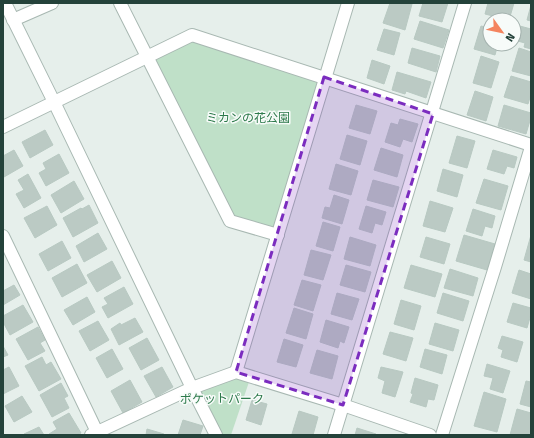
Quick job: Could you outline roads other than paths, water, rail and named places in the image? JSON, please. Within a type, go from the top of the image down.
[{"type":"street","points":[[5,3],[216,435]]},
{"type":"street","points":[[13,20],[52,3]]},
{"type":"street","points":[[120,3],[230,221],[278,235]]},
{"type":"street","points":[[236,372],[348,3]]},
{"type":"street","points":[[334,435],[465,3]]},
{"type":"street","points":[[3,127],[192,35],[531,146],[495,267],[442,435]]},
{"type":"street","points":[[3,236],[94,434],[192,388],[236,372],[343,405],[430,435]]},
{"type":"park label","name":"ミカンの花公園","points":[[248,118]]},
{"type":"park label","name":"ポケットパーク","points":[[222,399]]}]
